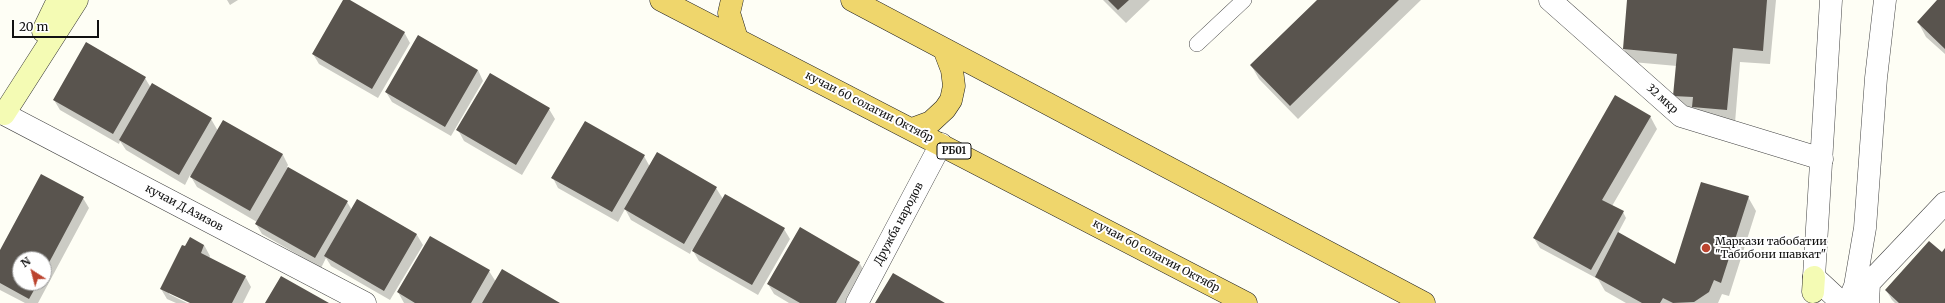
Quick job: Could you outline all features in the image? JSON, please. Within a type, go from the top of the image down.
[{"type":"highway","name":"кучаи 60 солагии Октябр","points":[[662,0],[1246,303]]},
{"type":"highway","points":[[732,0],[729,13],[737,39]]},
{"type":"highway","points":[[852,0],[1424,303]]},
{"type":"highway","points":[[912,129],[931,122],[945,109],[951,100],[954,86],[952,70],[944,49]]},
{"type":"main road","points":[[2,117],[58,0]]},
{"type":"main road","points":[[2,117],[77,0]]},
{"type":"street","name":"32 мкр","points":[[1550,0],[1681,116],[1822,159]]},
{"type":"street","points":[[1831,0],[1822,159],[1812,294],[1842,303]]},
{"type":"street","points":[[1848,303],[1855,286],[1865,228],[1876,78],[1887,3]]},
{"type":"street","name":"кучаи Д.Азизов","points":[[2,117],[365,303]]},
{"type":"street","name":"Дружба народов","points":[[857,303],[941,144]]},
{"type":"street","points":[[1868,303],[1869,283],[1945,203]]},
{"type":"lane","points":[[1197,44],[1244,0]]},
{"type":"building","points":[[343,0],[350,0],[405,32],[372,89],[312,54]]},
{"type":"building","points":[[1108,0],[1129,0],[1118,10]]},
{"type":"building","points":[[1317,0],[1399,0],[1290,106],[1250,65]]},
{"type":"building","points":[[1627,0],[1767,0],[1763,51],[1733,48],[1727,110],[1692,107],[1693,97],[1673,96],[1677,54],[1623,49]]},
{"type":"building","points":[[1937,0],[1945,0],[1945,49],[1917,22]]},
{"type":"building","points":[[418,35],[478,70],[445,127],[385,92]]},
{"type":"building","points":[[86,42],[146,77],[113,134],[53,100]]},
{"type":"building","points":[[490,73],[550,108],[516,165],[456,130]]},
{"type":"building","points":[[152,83],[212,118],[179,175],[119,140]]},
{"type":"building","points":[[1615,95],[1651,116],[1602,200],[1624,211],[1591,270],[1533,238]]},
{"type":"building","points":[[223,120],[283,154],[250,211],[190,177]]},
{"type":"building","points":[[585,121],[645,155],[612,212],[551,178]]},
{"type":"building","points":[[657,152],[717,187],[684,244],[624,209]]},
{"type":"building","points":[[288,167],[348,201],[315,258],[255,224]]},
{"type":"building","points":[[41,174],[84,197],[52,257],[52,251],[12,251],[12,290],[0,283],[0,250]]},
{"type":"building","name":"Маркази табобатии \"Табибони шавкат\"","points":[[1701,182],[1749,196],[1721,283],[1714,280],[1709,292],[1694,302],[1673,303],[1663,298],[1660,303],[1642,303],[1595,277],[1618,232],[1675,264]]},
{"type":"building","points":[[725,194],[785,228],[752,285],[692,251]]},
{"type":"building","points":[[357,199],[417,234],[384,291],[324,256]]},
{"type":"building","points":[[800,227],[860,262],[836,303],[800,303],[767,284]]},
{"type":"building","points":[[430,236],[490,270],[471,303],[415,303],[397,292]]},
{"type":"building","points":[[190,237],[204,245],[201,253],[246,276],[232,303],[190,303],[160,289],[182,245],[185,246]]},
{"type":"building","points":[[1929,241],[1942,252],[1945,248],[1945,303],[1899,303],[1885,290]]},
{"type":"building","points":[[502,269],[560,303],[482,303]]},
{"type":"building","points":[[893,273],[945,303],[875,303]]},
{"type":"building","points":[[281,276],[329,303],[265,303]]},
{"type":"building","points":[[14,291],[34,291],[29,299]]},
{"type":"place","name":"Маркази табобатии \"Табибони шавкат\"","points":[[1706,248]]}]
